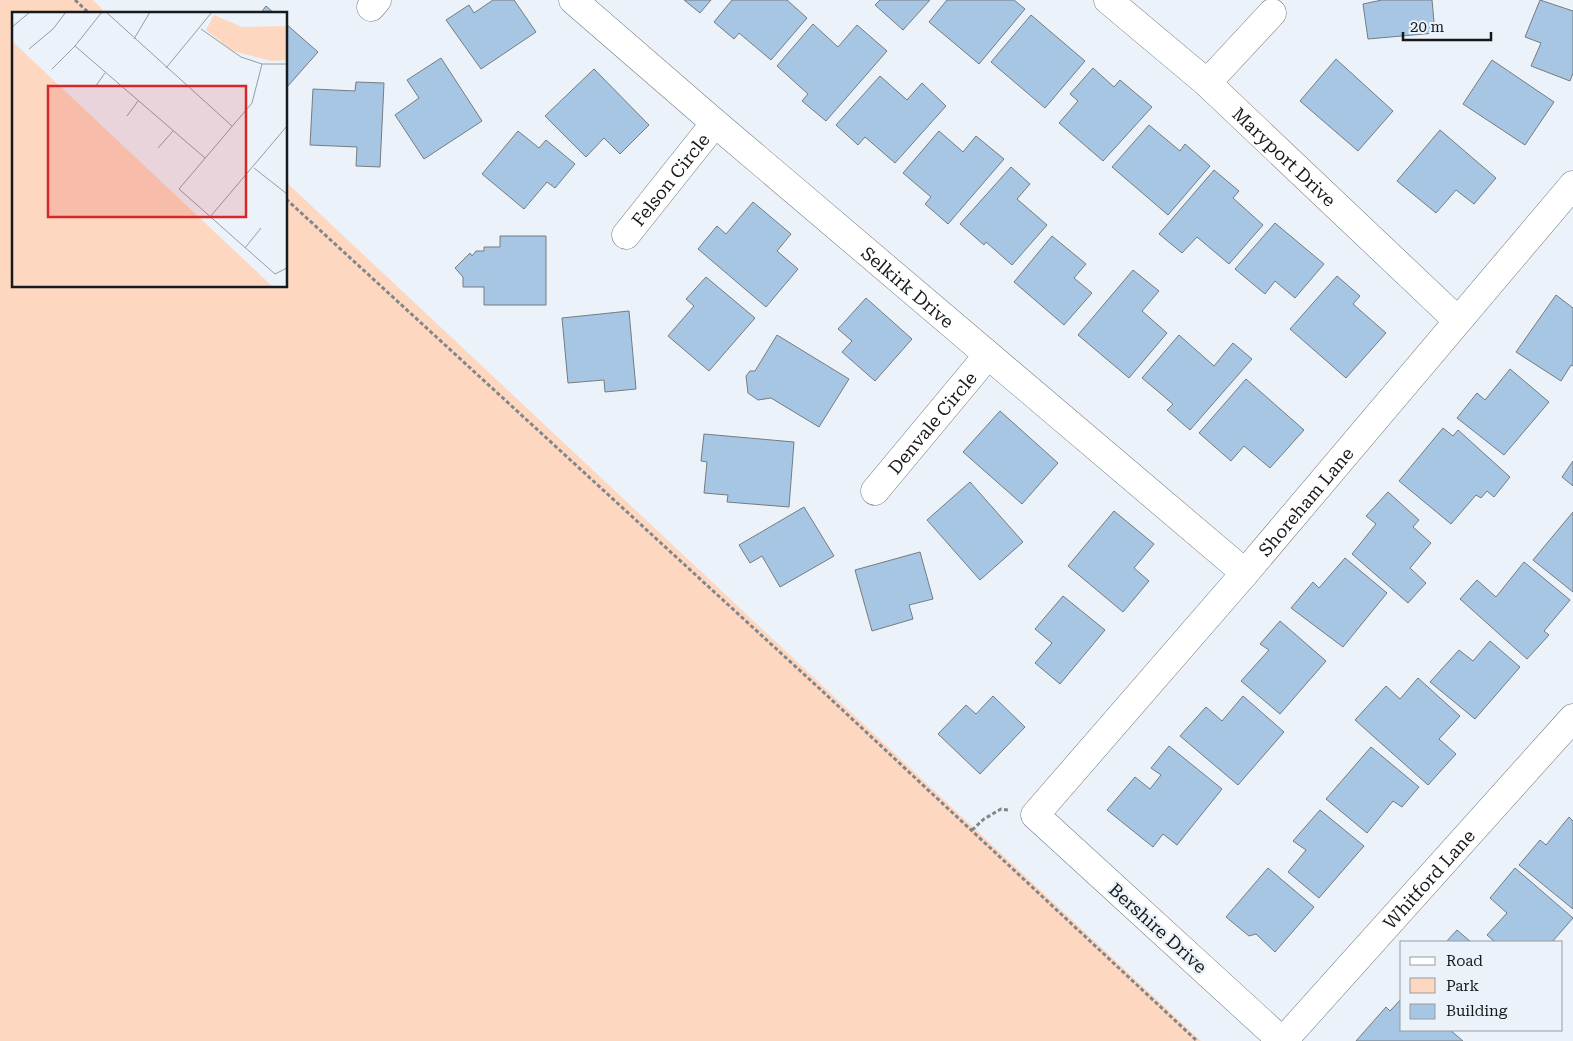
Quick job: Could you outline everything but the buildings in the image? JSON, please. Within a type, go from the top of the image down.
[{"type":"street","name":"Selkirk Drive","points":[[573,0],[715,123],[1246,573]]},
{"type":"street","name":"Maryport Drive","points":[[1108,0],[1208,83],[1457,320]]},
{"type":"street","points":[[1208,83],[1272,13]]},
{"type":"street","name":"Felson Circle","points":[[626,236],[715,123]]},
{"type":"street","name":"Shoreham Lane","points":[[1035,816],[1246,573],[1457,320],[1573,185]]},
{"type":"street","name":"Denvale Circle","points":[[875,491],[988,355]]},
{"type":"street","name":"Whitford Lane","points":[[1282,1041],[1573,718]]},
{"type":"street","name":"Bershire Drive","points":[[1035,816],[1282,1041]]},
{"type":"path","points":[[75,0],[88,12]]},
{"type":"path","points":[[288,201],[972,830],[1197,1041]]},
{"type":"path","points":[[972,830],[984,819],[1002,809],[1035,816]]},
{"type":"green space","points":[[0,0],[93,0],[105,12],[12,12],[12,288],[288,288],[288,184],[1201,1041],[0,1041]]}]
